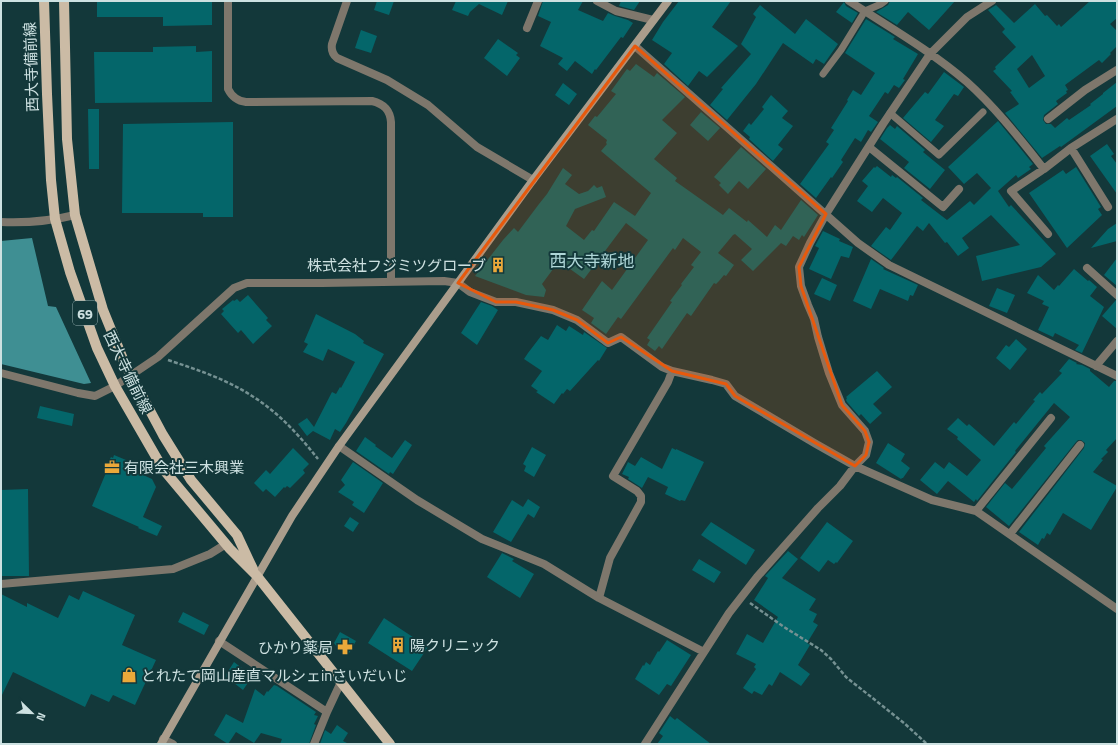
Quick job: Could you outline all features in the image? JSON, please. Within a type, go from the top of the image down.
[{"type":"main road","name":"西大寺備前線","points":[[44,1],[51,180],[56,220],[70,272],[97,348],[116,386],[163,470],[226,544],[257,576],[341,682],[385,742]]},
{"type":"main road","name":"西大寺備前線","points":[[64,1],[67,139],[75,215],[103,310],[125,364],[163,434],[191,480],[237,535],[257,576]]},
{"type":"street","points":[[228,1],[228,89],[231,96],[235,99],[246,102],[372,102],[384,106],[388,110],[392,122],[391,282]]},
{"type":"street","points":[[347,1],[332,44],[334,55],[337,58],[387,80],[428,105],[477,147],[533,180]]},
{"type":"street","points":[[527,28],[538,1]]},
{"type":"street","points":[[597,1],[616,11],[653,20]]},
{"type":"street","points":[[173,744],[162,741],[292,516],[339,446],[533,180],[668,1]]},
{"type":"street","points":[[849,1],[930,54],[967,83],[1002,118],[1044,169]]},
{"type":"street","points":[[645,744],[729,613],[757,577],[818,508],[840,486],[855,466],[866,455],[869,442],[865,431],[842,405],[829,373],[814,319],[801,286],[799,267],[826,214],[890,113],[930,54],[967,17],[992,1]]},
{"type":"street","points":[[635,46],[858,243],[889,266],[1117,376]]},
{"type":"street","points":[[1048,119],[1085,90],[1117,70]]},
{"type":"street","points":[[1048,234],[1011,192],[1071,148],[1117,119]]},
{"type":"street","points":[[869,147],[943,207],[959,189]]},
{"type":"street","points":[[1071,148],[1108,207]]},
{"type":"street","points":[[1,222],[15,223],[56,220],[75,215]]},
{"type":"street","points":[[1087,268],[1117,295]]},
{"type":"street","points":[[1,373],[95,396],[116,386],[158,357],[234,288],[247,283],[444,281],[458,283],[470,292],[496,302],[516,302],[554,310],[577,320],[608,343],[621,337],[662,367],[672,371],[726,384],[735,396],[855,466],[932,500],[976,511],[1117,609]]},
{"type":"street","points":[[1096,366],[1117,341]]},
{"type":"street","points":[[600,598],[610,558],[641,502],[641,496],[637,491],[613,476],[668,382],[672,371]]},
{"type":"street","points":[[976,511],[1051,418]]},
{"type":"street","points":[[1010,534],[1080,445]]},
{"type":"street","points":[[339,446],[417,500],[482,539],[544,564],[600,598],[704,652]]},
{"type":"street","points":[[1,584],[173,569],[210,554],[226,544]]},
{"type":"street","points":[[219,641],[327,712]]},
{"type":"street","points":[[314,744],[341,682]]},
{"type":"lane","points":[[824,74],[865,11],[885,1]]},
{"type":"lane","points":[[890,113],[939,155],[983,112]]},
{"type":"path","points":[[158,357],[207,373],[226,381],[253,396],[298,434],[325,467]]},
{"type":"path","points":[[741,598],[821,650],[830,658],[846,678],[904,723],[927,744]]},
{"type":"highlighted area","points":[[635,46],[826,214],[799,267],[801,286],[842,405],[865,431],[869,442],[866,455],[855,466],[735,396],[726,384],[672,371],[621,337],[608,343],[577,320],[553,310],[516,302],[496,302],[458,283]]},
{"type":"water","points":[[32,238],[48,306],[56,307],[91,383],[84,384],[1,364],[1,241]]},
{"type":"building","points":[[97,1],[212,1],[212,25],[163,26],[163,17],[97,17]]},
{"type":"building","points":[[377,1],[394,1],[389,15],[374,10]]},
{"type":"building","points":[[456,1],[508,1],[502,15],[479,4],[470,12],[468,16],[452,10]]},
{"type":"building","points":[[543,1],[583,1],[578,10],[603,21],[608,13],[633,23],[623,38],[621,37],[592,74],[575,61],[567,71],[558,64],[563,58],[540,46],[551,22],[538,16]]},
{"type":"building","points":[[621,1],[640,1],[634,10],[619,6]]},
{"type":"building","points":[[679,1],[731,1],[712,27],[738,46],[707,77],[699,71],[688,86],[664,64],[672,53],[652,40],[663,22]]},
{"type":"building","points":[[890,1],[955,1],[929,30],[908,12],[897,25],[876,12],[888,5]]},
{"type":"building","points":[[1090,1],[1117,1],[1117,18],[1110,24],[1117,31],[1117,46],[1102,63],[1099,60],[1065,85],[1068,90],[1066,91],[1067,93],[1056,101],[1058,104],[1044,115],[1043,120],[1046,124],[1051,124],[1055,128],[1067,118],[1069,120],[1091,105],[1090,104],[1117,82],[1117,106],[1061,147],[1060,146],[1042,158],[1005,113],[1019,104],[1010,92],[1012,91],[993,71],[996,69],[995,67],[1016,47],[1002,32],[1005,29],[988,10],[996,5],[1014,23],[1035,4],[1045,16],[1047,15],[1057,26],[1059,24],[1061,27]],"holes":[[[1032,55],[1045,76],[1029,88],[1017,69]]]},
{"type":"building","points":[[844,2],[846,6],[858,13],[852,23],[836,12]]},
{"type":"building","points":[[760,5],[795,34],[806,19],[838,44],[824,64],[816,59],[813,64],[783,43],[756,84],[727,120],[710,105],[723,89],[721,88],[751,54],[741,44],[756,17],[753,14]]},
{"type":"building","points":[[866,19],[895,37],[893,39],[918,54],[903,79],[905,80],[899,88],[894,85],[888,94],[885,92],[869,116],[878,122],[871,132],[868,130],[861,142],[855,138],[841,160],[843,162],[816,198],[800,184],[829,144],[826,142],[834,130],[831,128],[853,90],[861,95],[875,73],[845,53]]},
{"type":"building","points":[[361,30],[377,36],[371,53],[355,48]]},
{"type":"building","points":[[498,39],[518,53],[516,55],[520,58],[507,76],[484,58]]},
{"type":"building","points":[[196,46],[196,52],[212,51],[212,102],[95,103],[94,52],[153,52],[153,47]]},
{"type":"building","points":[[636,64],[654,77],[657,73],[685,97],[662,120],[677,133],[654,159],[677,178],[675,181],[723,215],[729,208],[747,222],[748,220],[767,237],[775,225],[781,230],[801,200],[818,215],[804,237],[802,235],[799,240],[793,236],[786,246],[781,243],[753,271],[741,260],[752,249],[735,234],[733,235],[718,253],[734,265],[726,276],[724,275],[716,284],[714,283],[691,316],[687,313],[662,349],[659,346],[655,351],[647,345],[650,340],[647,338],[672,302],[670,301],[682,285],[681,284],[694,267],[691,265],[701,252],[683,238],[675,250],[673,248],[621,319],[618,317],[606,334],[591,323],[594,318],[582,310],[602,281],[612,290],[648,240],[626,223],[584,279],[559,261],[542,284],[546,290],[544,297],[526,295],[475,276],[514,228],[518,232],[547,194],[563,168],[572,175],[565,184],[579,194],[588,191],[594,185],[597,188],[602,186],[606,197],[575,209],[566,226],[584,240],[592,230],[594,231],[614,202],[635,216],[651,193],[601,151],[607,144],[607,140],[588,125],[595,116],[597,117],[616,94],[611,91],[627,69],[630,71]]},
{"type":"building","points":[[944,72],[964,87],[958,96],[954,94],[935,120],[944,126],[931,142],[903,118],[925,92],[928,94]]},
{"type":"building","points":[[563,83],[577,94],[569,105],[555,95]]},
{"type":"building","points":[[771,95],[788,111],[782,118],[793,126],[778,145],[783,149],[773,161],[749,139],[750,137],[743,131],[749,123],[751,125],[764,109],[762,107]]},
{"type":"building","points":[[88,109],[99,109],[99,169],[89,169]]},
{"type":"building","points":[[701,112],[720,128],[708,141],[690,125]]},
{"type":"building","points":[[998,121],[1033,164],[1029,167],[1031,169],[1018,178],[1016,175],[998,191],[1009,207],[1011,205],[1056,254],[1041,267],[982,281],[976,256],[1020,245],[991,215],[962,238],[969,248],[958,256],[929,223],[923,231],[917,226],[891,260],[871,246],[886,227],[890,230],[902,213],[883,198],[872,212],[857,201],[868,186],[862,181],[874,167],[875,168],[877,166],[891,177],[892,175],[896,178],[897,177],[923,198],[921,200],[947,220],[970,201],[974,205],[991,188],[977,173],[964,184],[948,167]]},
{"type":"building","points":[[233,122],[233,217],[203,217],[203,213],[122,213],[123,124]]},
{"type":"building","points":[[890,125],[895,129],[897,126],[925,150],[923,152],[945,170],[930,189],[904,168],[909,162],[880,139]]},
{"type":"building","points":[[1107,144],[1114,154],[1111,156],[1117,164],[1117,194],[1090,156]]},
{"type":"building","points":[[741,147],[766,169],[748,189],[739,181],[728,194],[719,185],[721,183],[714,177]]},
{"type":"building","points":[[1076,167],[1101,207],[1098,209],[1102,215],[1067,248],[1029,193],[1063,170],[1066,174]]},
{"type":"building","points":[[1117,223],[1117,241],[1091,248],[1108,229]]},
{"type":"building","points":[[823,231],[840,239],[839,241],[853,247],[849,258],[841,256],[831,279],[809,269],[819,248],[815,246]]},
{"type":"building","points":[[1117,258],[1117,286],[1104,275]]},
{"type":"building","points":[[871,259],[884,268],[883,269],[918,285],[913,296],[910,295],[908,301],[880,289],[871,309],[853,301]]},
{"type":"building","points":[[1074,269],[1097,287],[1090,296],[1104,307],[1082,353],[1075,350],[1079,345],[1055,333],[1053,337],[1038,330],[1049,307],[1042,304],[1044,301],[1027,293],[1038,275],[1054,290]]},
{"type":"building","points":[[822,278],[837,285],[830,301],[814,294]]},
{"type":"building","points":[[997,288],[1015,295],[1007,313],[989,306]]},
{"type":"building","points":[[248,295],[268,318],[266,320],[272,326],[253,344],[241,330],[238,333],[221,314],[224,311],[222,309],[233,300],[234,301],[237,299],[240,302]]},
{"type":"building","points":[[1117,300],[1117,329],[1102,316]]},
{"type":"building","points":[[481,302],[498,310],[477,345],[461,333]]},
{"type":"building","points":[[316,314],[355,334],[364,341],[363,343],[384,354],[346,423],[340,432],[335,429],[330,440],[313,431],[307,436],[298,424],[307,418],[314,427],[332,392],[336,394],[340,387],[341,388],[355,362],[328,349],[323,361],[303,352],[308,344],[304,342]]},
{"type":"building","points":[[557,325],[566,331],[569,326],[583,335],[584,332],[607,348],[599,361],[598,360],[570,391],[567,389],[563,394],[562,393],[554,404],[536,392],[538,391],[531,386],[542,371],[524,359],[541,336],[548,340]]},
{"type":"building","points":[[1016,339],[1027,349],[1010,370],[996,358],[1006,345],[1009,347]]},
{"type":"building","points":[[1069,359],[1077,363],[1076,364],[1090,369],[1090,371],[1109,387],[1114,381],[1117,381],[1117,438],[1106,450],[1108,452],[1101,459],[1103,460],[1093,472],[1117,487],[1091,530],[1063,513],[1050,535],[1047,533],[1038,545],[1019,532],[1084,448],[1085,443],[1081,440],[1076,442],[1009,526],[986,507],[1005,483],[1012,489],[1046,448],[1044,446],[1070,417],[1054,403],[977,501],[976,499],[974,502],[948,481],[937,494],[920,480],[935,462],[944,469],[949,462],[967,476],[981,460],[957,439],[958,437],[947,429],[958,418],[967,426],[969,424],[994,446],[1014,422],[1016,424],[1035,401],[1033,400],[1040,392],[1042,394],[1062,373],[1059,371]]},
{"type":"building","points":[[877,371],[892,387],[873,404],[882,413],[870,424],[861,414],[859,416],[847,402],[846,397]]},
{"type":"building","points":[[40,406],[74,414],[72,426],[37,418]]},
{"type":"building","points":[[365,437],[392,458],[405,440],[412,445],[393,474],[390,472],[389,474],[356,451]]},
{"type":"building","points":[[888,443],[905,454],[901,461],[910,468],[901,479],[876,463]]},
{"type":"building","points":[[532,447],[546,455],[534,477],[524,471],[526,466],[523,464]]},
{"type":"building","points":[[293,448],[309,464],[303,470],[305,473],[290,488],[287,486],[285,488],[284,487],[275,497],[266,489],[263,492],[254,483],[266,470],[270,474]]},
{"type":"building","points":[[672,448],[704,462],[685,501],[680,501],[665,494],[668,487],[648,477],[642,488],[628,479],[629,477],[622,474],[628,462],[635,466],[641,457],[662,469]]},
{"type":"building","points":[[114,455],[126,460],[123,466],[152,479],[156,487],[143,517],[162,526],[157,536],[92,506],[108,468],[106,467],[111,457],[113,458]]},
{"type":"building","points":[[353,462],[383,483],[364,513],[352,505],[354,502],[338,492],[345,485],[341,480]]},
{"type":"building","points":[[28,489],[29,576],[1,576],[1,490]]},
{"type":"building","points":[[528,499],[540,507],[534,518],[528,514],[511,542],[493,532],[512,500],[523,507]]},
{"type":"building","points":[[350,517],[359,523],[353,532],[344,526]]},
{"type":"building","points":[[711,522],[755,550],[746,565],[701,535]]},
{"type":"building","points":[[827,522],[853,541],[837,563],[836,562],[834,564],[828,560],[819,572],[800,558]]},
{"type":"building","points":[[788,551],[798,559],[782,578],[816,599],[809,610],[817,614],[813,622],[818,625],[807,643],[810,645],[798,665],[810,674],[801,686],[780,672],[772,686],[769,684],[762,695],[754,691],[752,694],[743,688],[756,669],[754,667],[756,664],[736,654],[747,634],[763,643],[778,617],[754,600],[768,578],[765,576]]},
{"type":"building","points":[[502,553],[514,559],[512,561],[534,574],[520,598],[487,577]]},
{"type":"building","points":[[699,559],[721,572],[714,583],[692,570]]},
{"type":"building","points":[[83,591],[135,615],[122,645],[156,660],[135,705],[113,695],[109,702],[91,694],[85,707],[13,672],[1,697],[1,594],[27,607],[27,603],[58,618],[69,595],[79,600]]},
{"type":"building","points":[[183,612],[209,625],[204,635],[178,622]]},
{"type":"building","name":"陽クリニック","points":[[384,618],[428,647],[412,671],[368,643]]},
{"type":"building","name":"ひかり薬局","points":[[340,632],[356,641],[348,655],[339,650],[334,643]]},
{"type":"building","points":[[667,640],[691,655],[671,686],[667,684],[659,695],[635,679],[646,662],[650,665],[658,651],[659,652]]},
{"type":"building","points":[[234,662],[252,677],[243,690],[225,676]]},
{"type":"building","points":[[274,685],[316,712],[314,715],[318,716],[314,724],[316,725],[309,744],[280,744],[282,739],[261,733],[254,743],[236,732],[228,744],[214,735],[226,714],[243,723],[255,689],[264,696]]},
{"type":"building","points":[[670,716],[675,720],[677,718],[711,744],[657,744],[663,736],[659,733]]},
{"type":"building","points":[[337,725],[348,733],[343,741],[349,744],[320,744],[325,730],[331,734]]},
{"type":"place","name":"株式会社フジミツグローブ","points":[[498,265]]},
{"type":"place","name":"有限会社三木興業","points":[[112,467]]},
{"type":"place","name":"陽クリニック","points":[[398,645]]},
{"type":"place","name":"ひかり薬局","points":[[345,647]]},
{"type":"place","name":"とれたて岡山産直マルシェinさいだいじ","points":[[129,675]]},
{"type":"district","name":"西大寺新地","points":[[592,261]]}]
